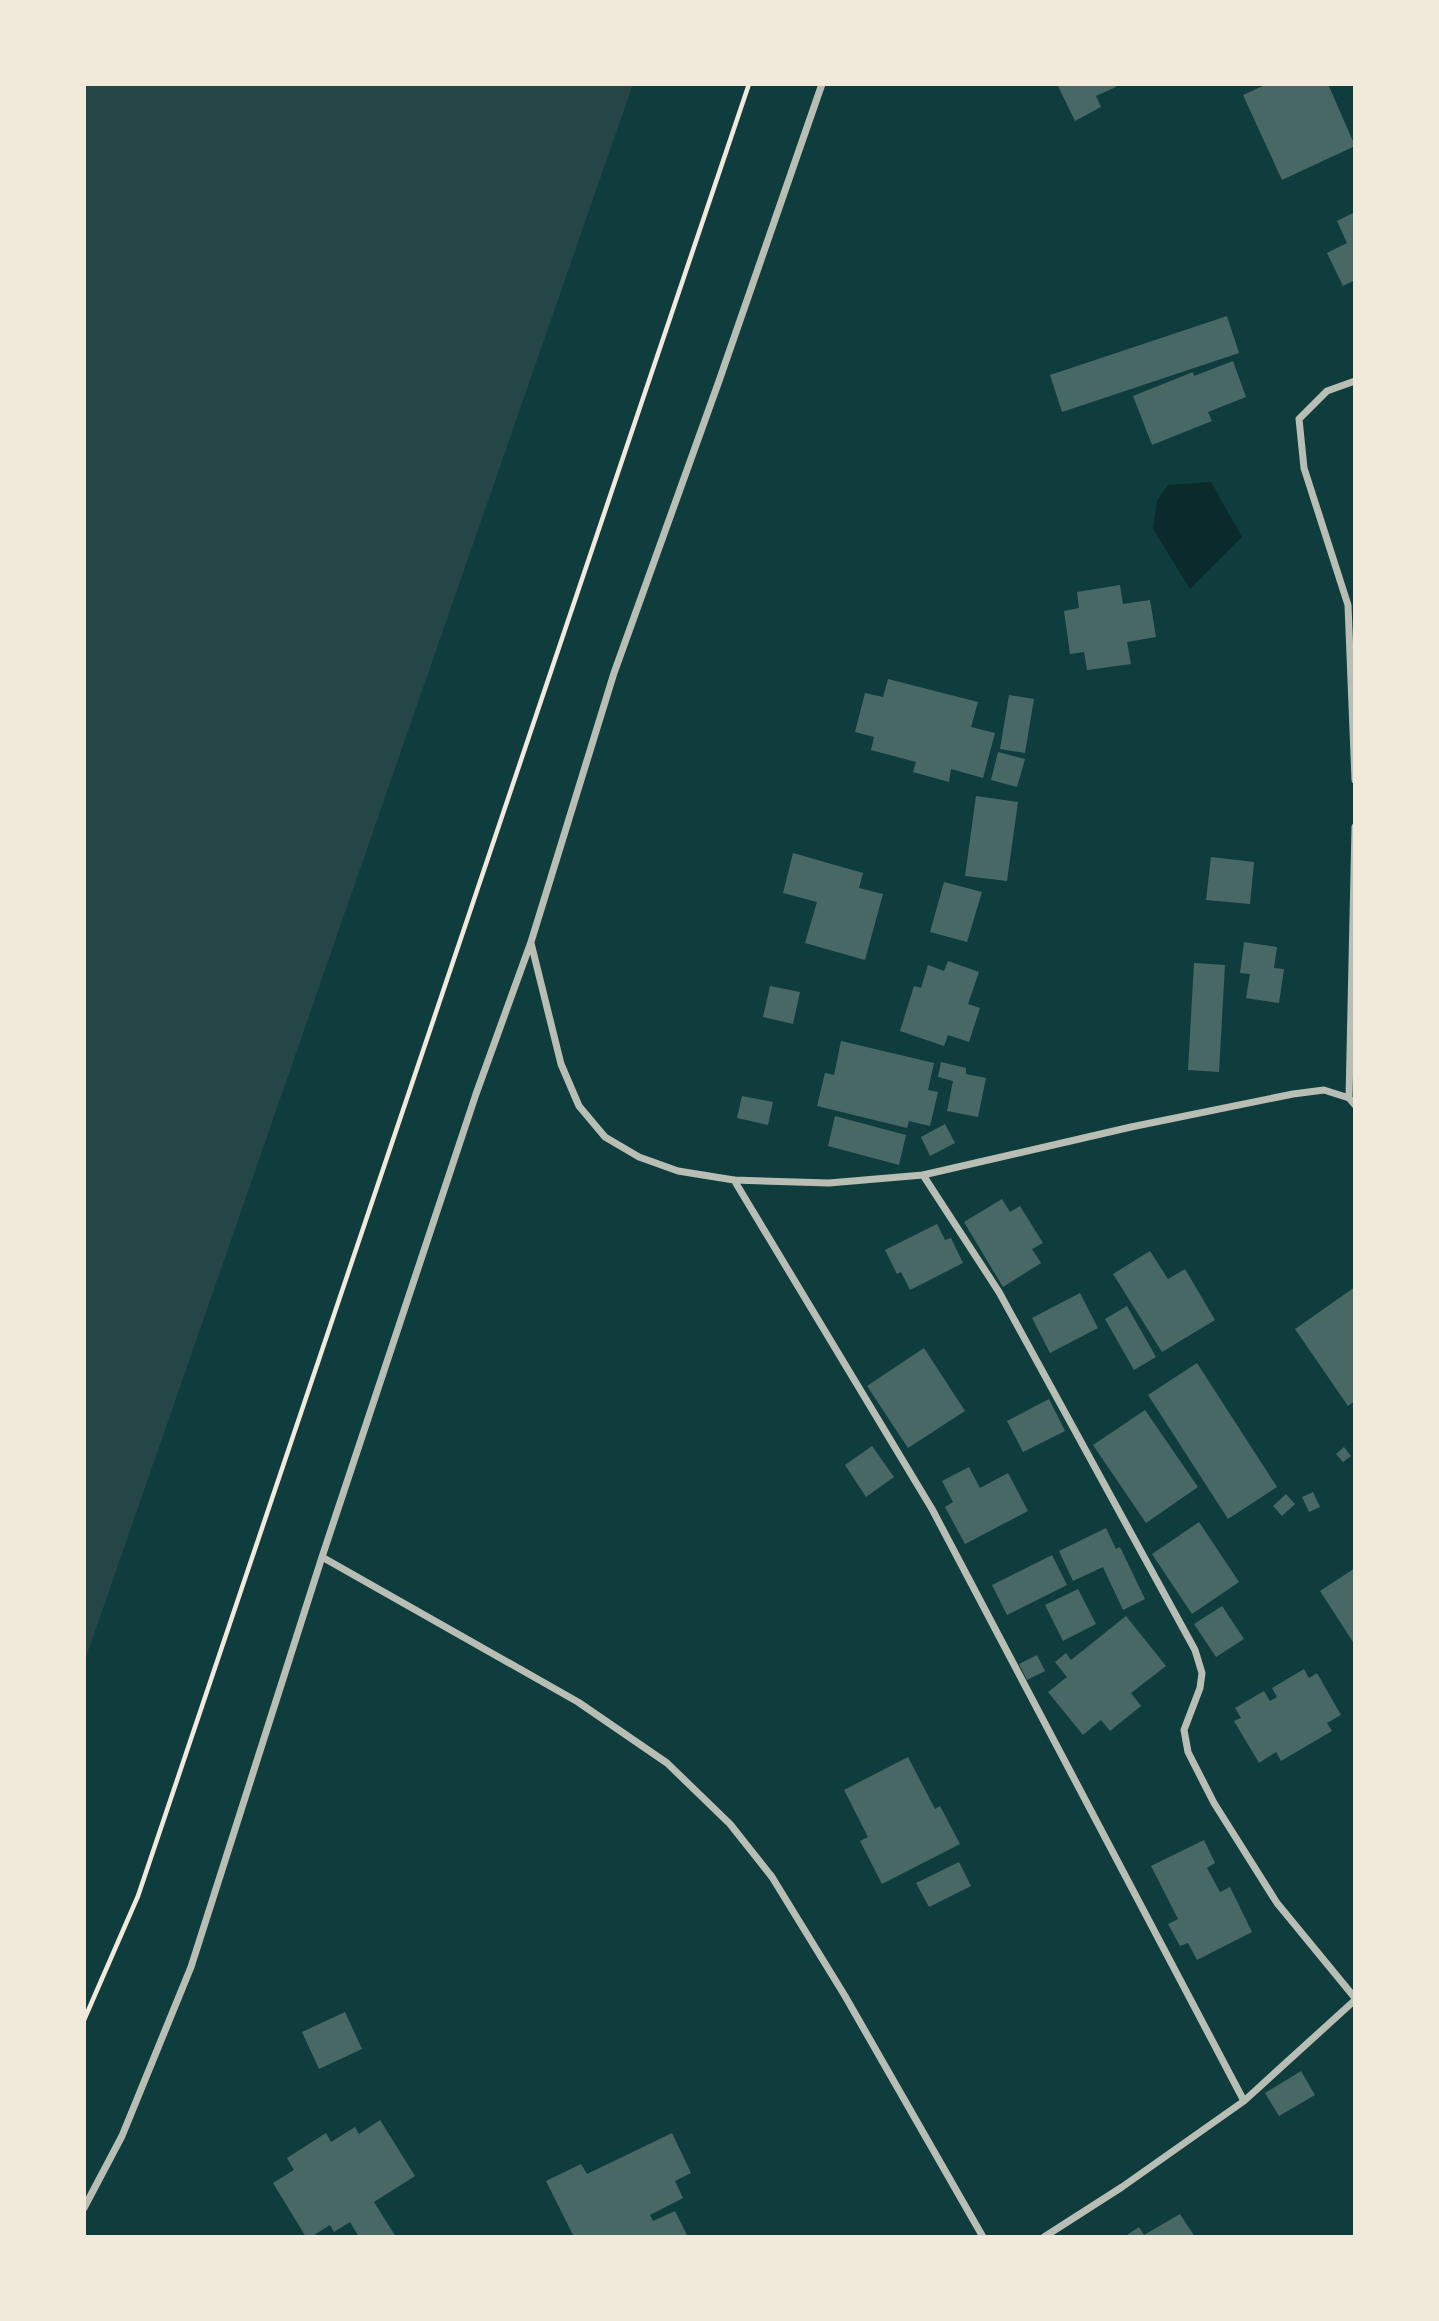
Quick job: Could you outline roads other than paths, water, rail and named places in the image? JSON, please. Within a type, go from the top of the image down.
[{"type":"street","points":[[84,2208],[122,2136],[191,1967],[322,1557],[471,1107],[531,942],[614,673],[719,382],[822,84]]},
{"type":"street","points":[[1355,381],[1327,391],[1299,419],[1304,468],[1348,606],[1355,780]]},
{"type":"street","points":[[1349,1097],[1355,827]]},
{"type":"street","points":[[531,942],[562,1064],[579,1106],[606,1138],[639,1157],[678,1171],[734,1180],[829,1183],[923,1175],[1131,1127],[1293,1094],[1324,1090],[1349,1097],[1355,1105]]},
{"type":"street","points":[[923,1175],[999,1292],[1195,1650],[1202,1673],[1200,1688],[1184,1730],[1188,1752],[1214,1803],[1277,1903],[1355,1999],[1244,2101],[1122,2187],[1044,2237]]},
{"type":"street","points":[[734,1180],[932,1509],[1244,2101]]},
{"type":"street","points":[[322,1557],[578,1702],[667,1763],[730,1824],[779,1889],[845,1996],[984,2237]]}]
